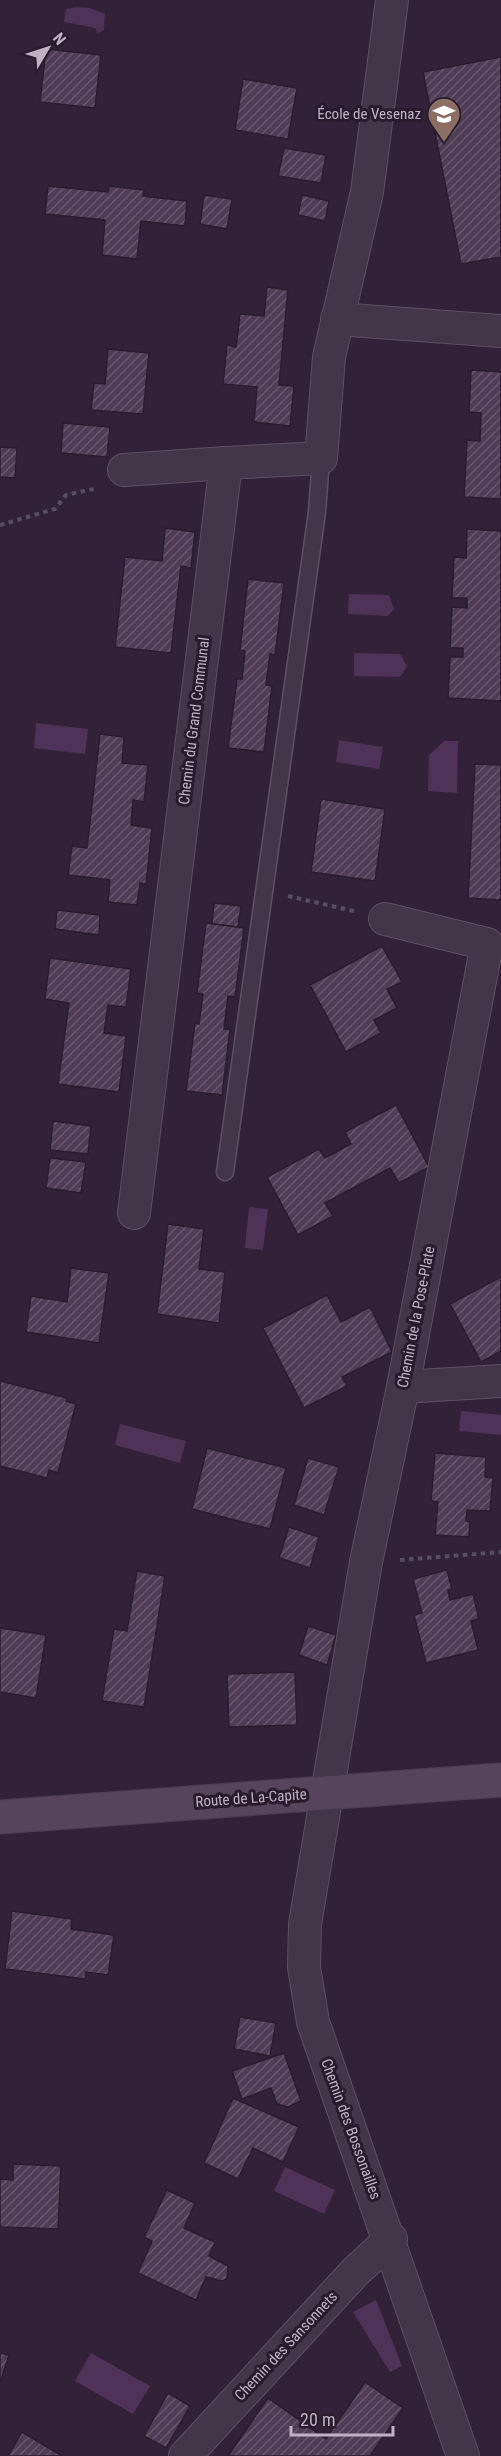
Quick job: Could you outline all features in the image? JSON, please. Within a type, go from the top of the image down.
[{"type":"street","points":[[124,470],[321,458],[329,357],[367,192],[392,0]]},
{"type":"street","points":[[337,319],[501,331]]},
{"type":"street","name":"Chemin du Grand Communal","points":[[134,1213],[226,463]]},
{"type":"street","name":"Chemin de la Pose-Plate","points":[[326,1793],[366,1562],[403,1387],[487,944],[385,919]]},
{"type":"street","points":[[403,1387],[501,1381]]},
{"type":"street","name":"Route de La-Capite","points":[[0,1817],[501,1780]]},
{"type":"street","name":"Chemin des Bossonailles","points":[[326,1793],[305,1924],[304,1967],[313,2022],[391,2240],[463,2456]]},
{"type":"street","name":"Chemin des Sansonnets","points":[[185,2456],[356,2271],[391,2240]]},
{"type":"lane","points":[[225,1172],[317,512],[321,458]]},
{"type":"path","points":[[0,525],[55,509],[66,495],[117,483],[124,470]]},
{"type":"path","points":[[264,890],[385,919]]},
{"type":"path","points":[[396,1560],[501,1552]]},
{"type":"shaded area","points":[[90,8],[105,14],[104,30],[98,33],[95,28],[64,22],[66,9]]},
{"type":"shaded area","points":[[349,594],[389,595],[394,609],[388,616],[348,614]]},
{"type":"shaded area","points":[[354,653],[400,654],[407,666],[400,677],[354,676]]},
{"type":"shaded area","points":[[36,723],[88,729],[85,754],[34,748]]},
{"type":"shaded area","points":[[339,740],[383,747],[379,769],[336,762]]},
{"type":"shaded area","points":[[444,741],[458,741],[457,793],[428,791],[429,755]]},
{"type":"shaded area","points":[[249,1207],[268,1209],[263,1250],[245,1248]]},
{"type":"shaded area","points":[[461,1411],[501,1415],[501,1435],[459,1431]]},
{"type":"shaded area","points":[[120,1424],[186,1441],[180,1463],[115,1445]]},
{"type":"shaded area","points":[[285,2167],[335,2190],[324,2214],[274,2191]]},
{"type":"shaded area","points":[[376,2300],[402,2366],[390,2372],[353,2312]]},
{"type":"shaded area","points":[[91,2353],[150,2386],[133,2414],[75,2381]]},
{"type":"building","points":[[46,49],[101,55],[95,108],[40,102]]},
{"type":"building","points":[[501,57],[501,257],[461,264],[423,72]]},
{"type":"building","points":[[243,79],[297,88],[288,139],[235,130]]},
{"type":"building","points":[[284,148],[326,155],[321,183],[278,176]]},
{"type":"building","points":[[48,186],[108,192],[109,186],[144,190],[143,196],[187,201],[185,226],[141,221],[137,259],[102,255],[105,220],[45,214]]},
{"type":"building","points":[[204,195],[232,199],[227,229],[200,224]]},
{"type":"building","points":[[302,195],[329,201],[325,221],[298,215]]},
{"type":"building","points":[[267,287],[288,290],[279,385],[294,386],[290,426],[254,422],[257,387],[223,384],[227,345],[236,347],[240,314],[264,316]]},
{"type":"building","points":[[108,349],[149,353],[143,414],[91,410],[94,383],[105,384]]},
{"type":"building","points":[[471,370],[501,372],[501,499],[464,497],[467,440],[480,441],[481,413],[469,412]]},
{"type":"building","points":[[63,423],[110,427],[107,457],[61,453]]},
{"type":"building","points":[[0,447],[17,448],[15,478],[0,477]]},
{"type":"building","points":[[165,528],[195,532],[191,568],[181,566],[171,653],[115,647],[125,557],[162,561]]},
{"type":"building","points":[[467,529],[501,531],[501,701],[448,698],[450,657],[463,657],[463,648],[450,648],[452,607],[467,608],[467,598],[452,598],[454,557],[466,558]]},
{"type":"building","points":[[248,579],[284,583],[275,655],[270,654],[266,685],[272,686],[264,752],[228,748],[237,679],[242,679],[245,651],[240,650]]},
{"type":"building","points":[[100,734],[124,737],[122,763],[148,765],[144,802],[133,800],[131,825],[152,828],[146,884],[140,883],[137,905],[108,902],[110,880],[68,875],[72,846],[87,848]]},
{"type":"building","points":[[475,764],[501,765],[501,900],[468,898]]},
{"type":"building","points":[[321,799],[385,809],[375,881],[311,872]]},
{"type":"building","points":[[214,903],[241,906],[238,927],[212,924]]},
{"type":"building","points":[[57,910],[100,915],[99,935],[55,929]]},
{"type":"building","points":[[206,923],[244,928],[235,997],[228,996],[224,1029],[230,1029],[222,1095],[186,1091],[195,1023],[199,1024],[203,994],[197,993]]},
{"type":"building","points":[[382,946],[402,982],[387,989],[397,1008],[374,1020],[381,1033],[346,1052],[310,985]]},
{"type":"building","points":[[50,958],[131,969],[126,1007],[108,1005],[104,1033],[126,1036],[119,1092],[58,1084],[69,1003],[45,999]]},
{"type":"building","points":[[396,1105],[429,1167],[399,1183],[390,1168],[325,1203],[333,1216],[298,1235],[267,1177],[319,1149],[325,1158],[351,1144],[345,1132]]},
{"type":"building","points":[[53,1121],[91,1126],[88,1154],[50,1150]]},
{"type":"building","points":[[50,1158],[86,1162],[81,1193],[46,1188]]},
{"type":"building","points":[[168,1224],[204,1229],[199,1269],[225,1272],[219,1323],[157,1314]]},
{"type":"building","points":[[71,1268],[109,1273],[99,1343],[26,1332],[31,1296],[67,1302]]},
{"type":"building","points":[[501,1277],[501,1351],[481,1362],[450,1304]]},
{"type":"building","points":[[327,1295],[341,1322],[370,1307],[392,1352],[342,1377],[347,1386],[304,1408],[263,1328]]},
{"type":"building","points":[[0,1381],[67,1398],[66,1401],[76,1404],[58,1473],[49,1470],[47,1478],[0,1466]]},
{"type":"building","points":[[207,1448],[286,1468],[270,1529],[192,1509]]},
{"type":"building","points":[[435,1453],[486,1457],[485,1477],[493,1478],[490,1511],[467,1510],[466,1521],[470,1522],[469,1537],[435,1535],[438,1502],[431,1501]]},
{"type":"building","points":[[308,1458],[339,1467],[324,1515],[294,1505]]},
{"type":"building","points":[[289,1527],[319,1537],[310,1568],[279,1558]]},
{"type":"building","points":[[447,1570],[452,1589],[448,1590],[450,1600],[473,1594],[479,1619],[471,1621],[478,1650],[426,1663],[414,1615],[422,1613],[413,1579]]},
{"type":"building","points":[[137,1571],[165,1576],[144,1707],[102,1701],[114,1629],[127,1631]]},
{"type":"building","points":[[308,1626],[336,1635],[327,1665],[299,1655]]},
{"type":"building","points":[[0,1628],[46,1635],[36,1698],[0,1692]]},
{"type":"building","points":[[295,1672],[297,1725],[229,1727],[227,1674]]},
{"type":"building","points":[[12,1911],[72,1919],[71,1929],[114,1935],[108,1975],[86,1972],[85,1979],[5,1969]]},
{"type":"building","points":[[240,2017],[276,2023],[270,2056],[234,2049]]},
{"type":"building","points":[[284,2053],[301,2101],[288,2107],[277,2104],[271,2088],[242,2099],[232,2071]]},
{"type":"building","points":[[233,2098],[299,2127],[283,2162],[253,2148],[238,2179],[204,2163]]},
{"type":"building","points":[[13,2164],[61,2166],[58,2229],[0,2227],[0,2179],[13,2180]]},
{"type":"building","points":[[167,2190],[195,2203],[184,2228],[215,2242],[209,2256],[228,2266],[227,2279],[222,2281],[206,2277],[196,2300],[138,2273],[152,2241],[144,2237]]},
{"type":"building","points":[[0,2353],[9,2355],[0,2383]]},
{"type":"building","points":[[365,2382],[403,2408],[370,2456],[228,2456],[268,2398],[326,2439]]},
{"type":"building","points":[[168,2393],[190,2406],[166,2448],[144,2436]]},
{"type":"building","points":[[22,2432],[62,2456],[8,2456]]},
{"type":"place","name":"École de Vesenaz","points":[[444,143]]}]
